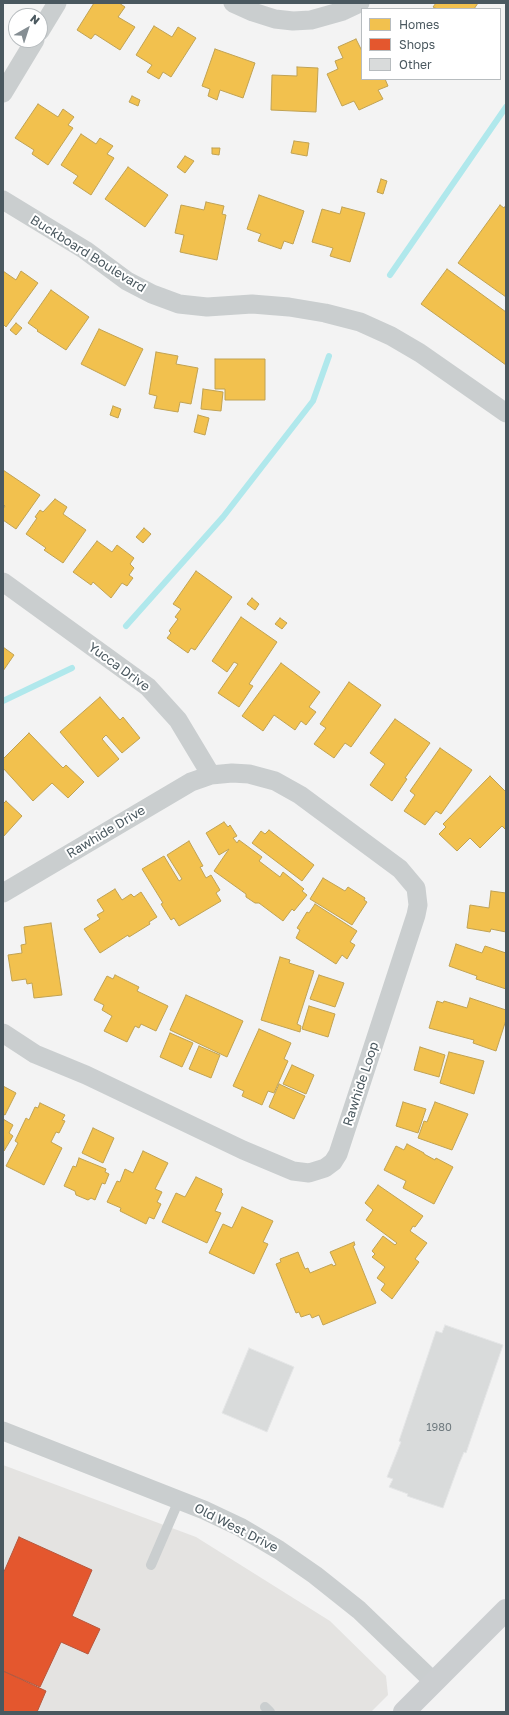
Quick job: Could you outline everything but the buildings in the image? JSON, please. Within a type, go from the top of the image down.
[{"type":"main road","points":[[404,1712],[506,1610]]},
{"type":"street","points":[[48,18],[57,3]]},
{"type":"street","points":[[234,3],[253,12],[275,19],[293,21],[310,20],[343,11],[360,3]]},
{"type":"street","points":[[3,93],[29,48]]},
{"type":"street","name":"Buckboard Boulevard","points":[[3,200],[85,250],[127,282],[152,294],[179,304],[207,307],[252,304],[289,307],[325,313],[360,322],[391,336],[420,353],[506,413]]},
{"type":"street","name":"Yucca Drive","points":[[3,582],[148,687],[178,720],[210,775]]},
{"type":"street","name":"Rawhide Loop","points":[[3,1032],[35,1054],[86,1075],[243,1150],[293,1171],[309,1173],[326,1168],[333,1162],[338,1154],[416,915],[418,905],[416,888],[400,869],[294,791],[276,781],[249,774],[210,775]]},
{"type":"street","name":"Rawhide Drive","points":[[3,893],[173,791],[210,775]]},
{"type":"street","name":"Old West Drive","points":[[3,1431],[179,1500],[240,1527],[279,1550],[315,1575],[359,1610],[434,1682]]},
{"type":"lane","points":[[151,1565],[179,1500]]},
{"type":"shaded area","points":[[3,1465],[196,1537],[330,1621],[386,1676],[388,1695],[371,1712],[3,1712]]},
{"type":"waterway","points":[[390,275],[506,107]]},
{"type":"waterway","points":[[126,626],[223,517],[313,401],[329,356]]},
{"type":"waterway","points":[[3,701],[72,668]]}]
